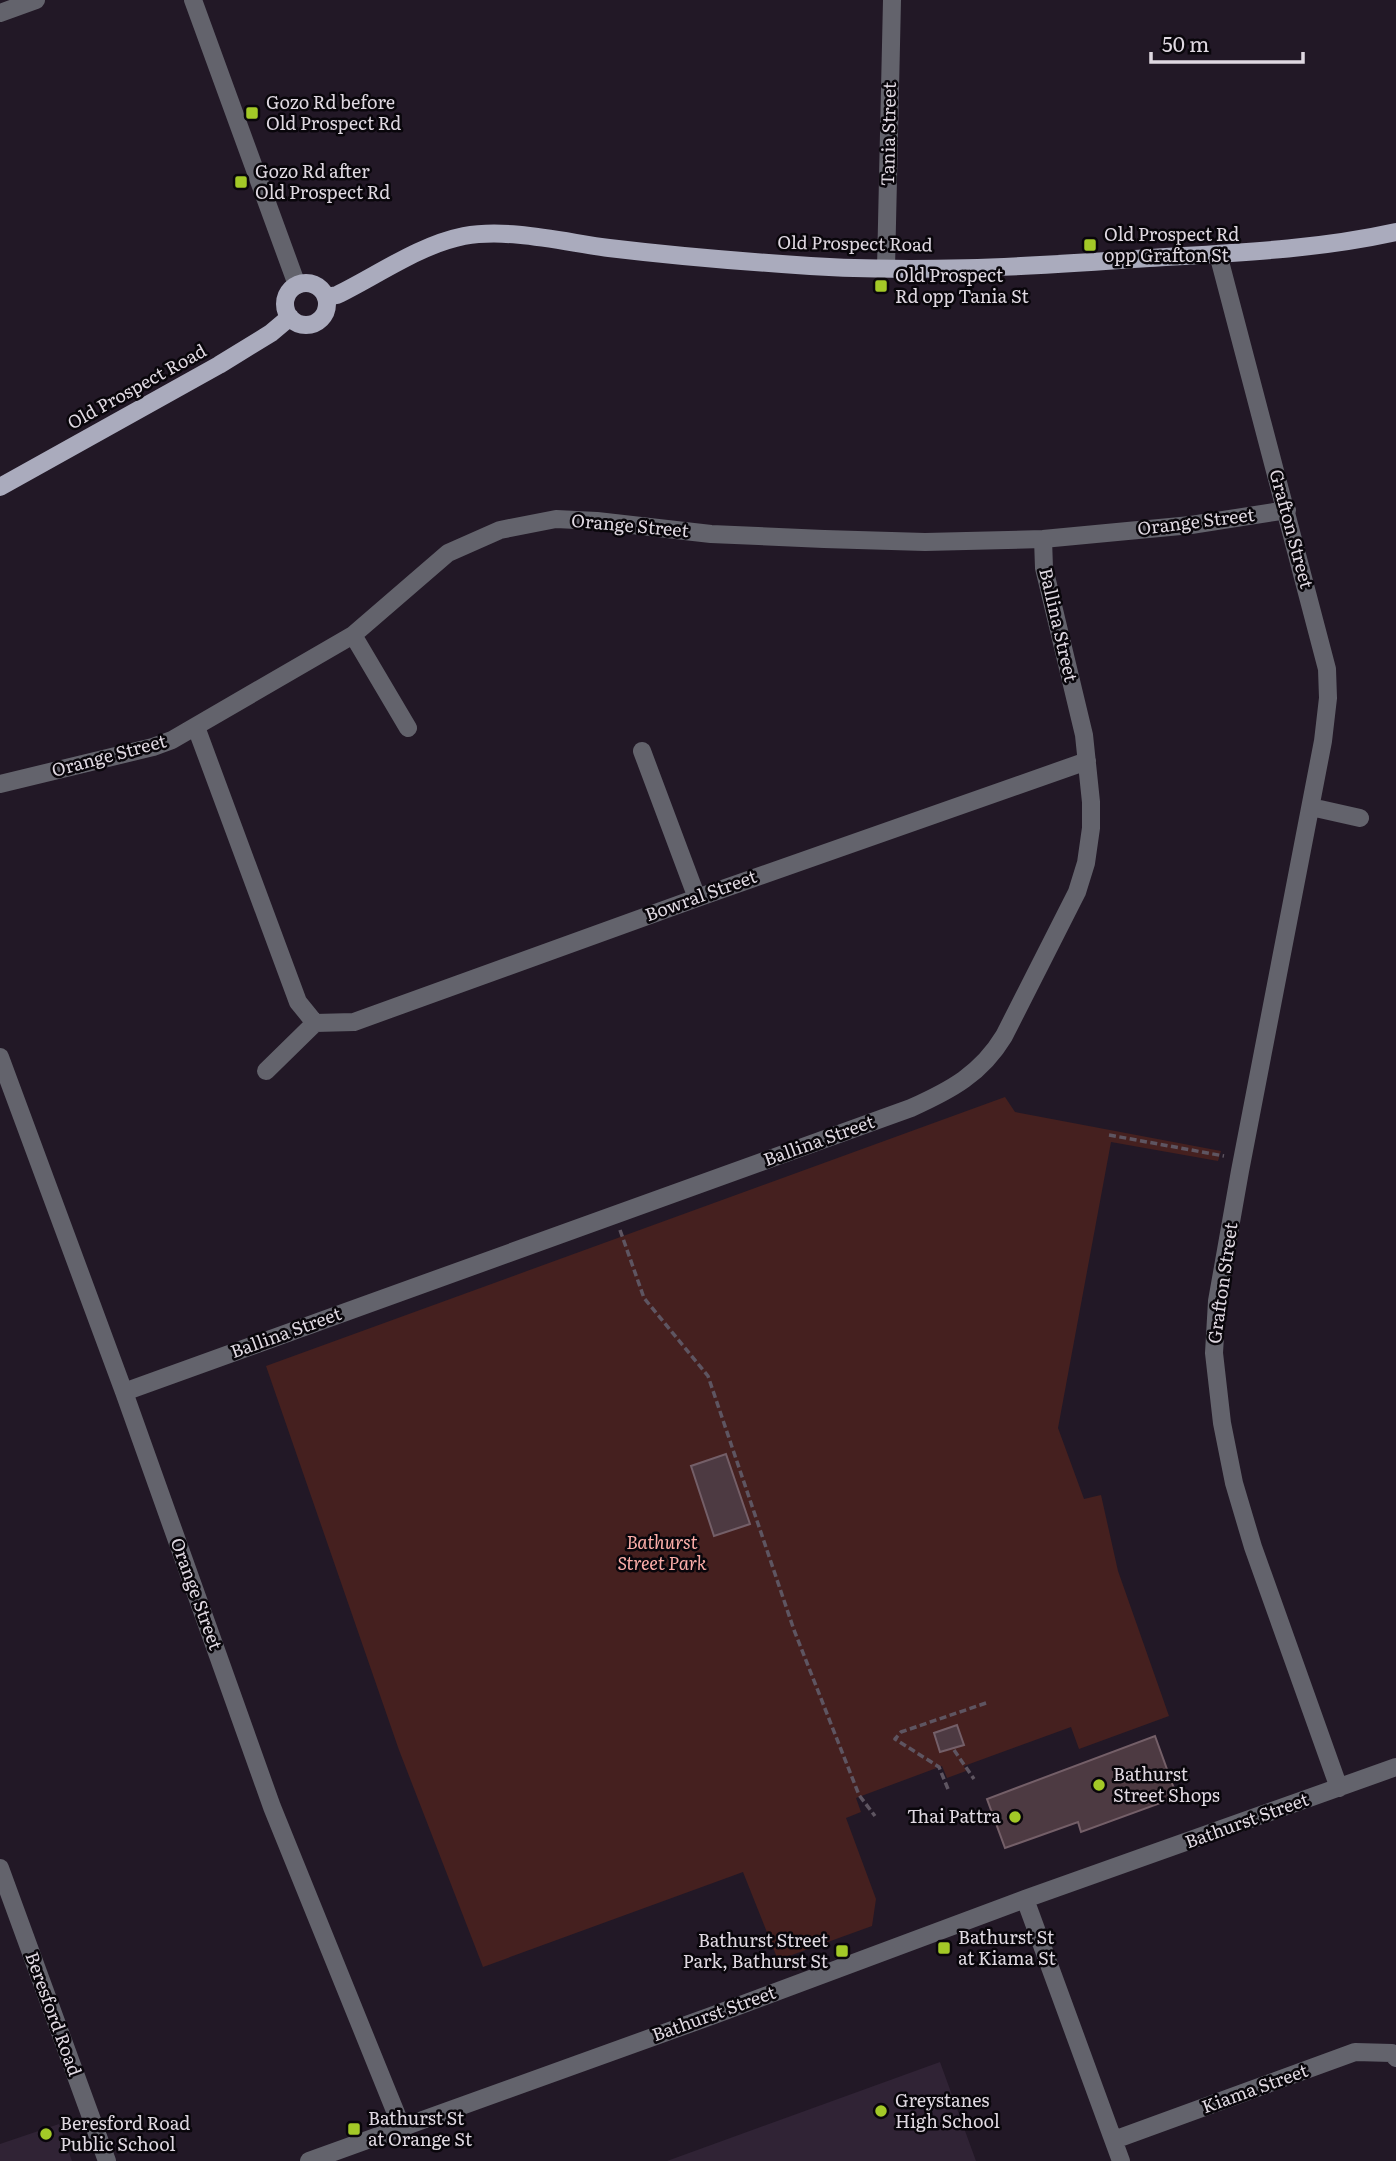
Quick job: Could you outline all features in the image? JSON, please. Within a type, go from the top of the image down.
[{"type":"main road","name":"Old Prospect Road","points":[[326,297],[348,290],[429,247],[480,235],[519,236],[739,261],[886,268],[1059,264],[1218,254],[1313,245],[1396,232]]},
{"type":"main road","points":[[297,285],[315,285],[326,297],[325,312],[316,322],[301,324],[290,317],[286,310],[286,300],[297,285]]},
{"type":"main road","name":"Old Prospect Road","points":[[0,487],[219,365],[271,333],[290,317]]},
{"type":"street","points":[[0,13],[36,0]]},
{"type":"street","points":[[193,0],[297,285]]},
{"type":"street","name":"Tania Street","points":[[886,268],[892,0]]},
{"type":"street","name":"Grafton Street","points":[[1218,254],[1327,669],[1327,709],[1311,807],[1217,1301],[1214,1353],[1222,1423],[1234,1483],[1339,1788]]},
{"type":"street","name":"Orange Street","points":[[0,784],[153,747],[196,727],[353,635],[448,552],[500,530],[556,519],[711,534],[925,542],[1043,538],[1191,525],[1287,510]]},
{"type":"street","name":"Ballina Street","points":[[124,1392],[911,1108],[967,1079],[978,1069],[991,1056],[1004,1036],[1077,892],[1086,863],[1091,828],[1084,735],[1044,568],[1043,538]]},
{"type":"street","points":[[353,635],[408,728]]},
{"type":"street","points":[[196,727],[298,1002],[315,1023],[266,1071]]},
{"type":"street","points":[[642,751],[697,898]]},
{"type":"street","name":"Bowral Street","points":[[315,1023],[354,1022],[1087,761]]},
{"type":"street","points":[[1311,807],[1360,818]]},
{"type":"street","name":"Orange Street","points":[[0,1056],[124,1392],[272,1807],[402,2128]]},
{"type":"street","name":"Bathurst Street","points":[[309,2161],[1025,1899],[1396,1767]]},
{"type":"street","name":"Beresford Road","points":[[0,1868],[107,2161]]},
{"type":"street","points":[[1025,1899],[1121,2161]]},
{"type":"street","name":"Kiama Street","points":[[1114,2140],[1355,2052],[1392,2053],[1396,2058]]},
{"type":"path","points":[[1109,1135],[1224,1156]]},
{"type":"path","points":[[615,1215],[644,1298],[708,1376],[794,1630],[859,1795],[875,1816]]},
{"type":"path","points":[[948,1789],[939,1767],[895,1740],[901,1732],[989,1702]]},
{"type":"path","points":[[954,1750],[974,1779]]},
{"type":"shaded area","name":"Greystanes High School","points":[[940,2062],[976,2161],[667,2161]]},
{"type":"shaded area","name":"Beresford Road Public School","points":[[59,2124],[72,2161],[0,2161],[0,2144]]},
{"type":"green space","name":"Bathurst Street Park","points":[[1005,1097],[1015,1112],[1221,1151],[1218,1161],[1111,1142],[1058,1428],[1084,1499],[1101,1495],[1118,1571],[1169,1716],[1079,1749],[1071,1727],[964,1766],[966,1771],[947,1778],[942,1766],[856,1798],[861,1812],[846,1818],[876,1899],[872,1926],[778,1960],[743,1872],[483,1967],[399,1750],[266,1366]]},
{"type":"building","points":[[726,1454],[750,1524],[714,1536],[691,1466]]},
{"type":"building","points":[[957,1725],[964,1745],[940,1752],[934,1733]]},
{"type":"building","name":"Bathurst Street Shops","points":[[1155,1736],[1177,1797],[1081,1832],[1078,1822],[1005,1848],[987,1799]]},
{"type":"place","name":"Gozo Rd before Old Prospect Rd","points":[[252,113]]},
{"type":"place","name":"Gozo Rd after Old Prospect Rd","points":[[241,182]]},
{"type":"place","name":"Old Prospect Rd opp Grafton St","points":[[1090,245]]},
{"type":"place","name":"Old Prospect Rd opp Tania St","points":[[881,286]]},
{"type":"place","name":"Bathurst Street Shops","points":[[1099,1785]]},
{"type":"place","name":"Thai Pattra","points":[[1015,1817]]},
{"type":"place","name":"Bathurst St at Kiama St","points":[[944,1948]]},
{"type":"place","name":"Bathurst Street Park, Bathurst St","points":[[842,1951]]},
{"type":"place","name":"Greystanes High School","points":[[881,2111]]},
{"type":"place","name":"Bathurst St at Orange St","points":[[354,2129]]},
{"type":"place","name":"Beresford Road Public School","points":[[46,2134]]}]
